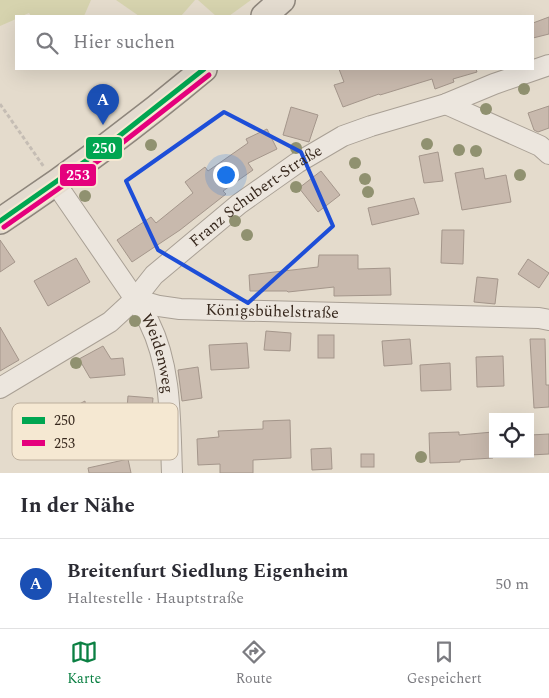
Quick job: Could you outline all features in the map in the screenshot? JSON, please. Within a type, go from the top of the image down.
[{"type":"main road","points":[[265,15],[282,0]]},
{"type":"main road","points":[[0,222],[56,184],[154,111],[203,70]]},
{"type":"street","name":"Franz Schubert-Straße","points":[[0,388],[110,322],[135,299],[161,269],[239,204],[297,163],[343,136],[446,104],[494,84],[549,65]]},
{"type":"street","points":[[446,104],[540,146],[549,154]]},
{"type":"street","points":[[56,184],[135,299]]},
{"type":"street","name":"Königsbühelstraße","points":[[135,299],[159,306],[180,309],[546,313]]},
{"type":"street","name":"Weidenweg","points":[[135,299],[150,322],[163,360],[169,403]]},
{"type":"street","name":"Weidenweg","points":[[171,460],[172,473]]},
{"type":"path","points":[[0,104],[56,184]]},
{"type":"highlighted area","points":[[224,112],[301,152],[333,226],[248,303],[158,250],[126,181]]},
{"type":"shaded area","points":[[0,0],[91,0],[84,15],[30,15],[29,13],[15,15],[15,19],[0,26]]},
{"type":"shaded area","points":[[116,0],[195,0],[182,15],[138,15]]},
{"type":"shaded area","points":[[198,0],[251,0],[230,15],[215,15]]},
{"type":"building","points":[[549,17],[549,34],[534,38],[534,23]]},
{"type":"building","points":[[339,70],[476,70],[477,72],[453,79],[454,82],[435,89],[432,79],[379,94],[343,107],[334,85],[344,82]]},
{"type":"building","points":[[549,106],[549,128],[538,132],[534,130],[528,113]]},
{"type":"building","points":[[291,107],[318,115],[309,142],[283,135]]},
{"type":"building","points":[[267,129],[277,149],[248,163],[253,170],[223,191],[226,194],[180,230],[132,262],[117,240],[151,217],[156,223],[193,193],[185,182],[205,167],[208,171],[248,143],[246,139]]},
{"type":"building","points":[[438,152],[443,181],[424,183],[419,156]]},
{"type":"building","points":[[483,168],[485,179],[506,175],[511,202],[462,210],[455,173]]},
{"type":"building","points":[[321,171],[340,195],[318,212],[299,188]]},
{"type":"building","points":[[414,198],[419,214],[372,225],[368,208]]},
{"type":"building","points":[[442,230],[464,230],[463,264],[441,263]]},
{"type":"building","points":[[0,240],[15,262],[0,272]]},
{"type":"building","points":[[319,255],[358,255],[358,269],[390,268],[391,295],[334,296],[334,287],[288,292],[250,291],[249,275],[318,267]]},
{"type":"building","points":[[76,258],[90,282],[48,306],[34,281]]},
{"type":"building","points":[[528,259],[549,273],[539,288],[518,274]]},
{"type":"building","points":[[477,277],[498,279],[495,304],[474,302]]},
{"type":"building","points":[[0,327],[19,360],[0,371]]},
{"type":"building","points":[[266,331],[291,333],[290,351],[264,350]]},
{"type":"building","points":[[318,335],[334,335],[334,358],[318,358]]},
{"type":"building","points":[[410,339],[412,364],[384,366],[382,341]]},
{"type":"building","points":[[530,339],[545,339],[546,385],[549,385],[549,407],[534,408]]},
{"type":"building","points":[[247,343],[249,368],[211,370],[209,345]]},
{"type":"building","points":[[103,346],[111,359],[123,358],[125,375],[90,378],[79,359]]},
{"type":"building","points":[[503,356],[504,386],[477,387],[476,357]]},
{"type":"building","points":[[450,363],[451,390],[421,391],[420,365]]},
{"type":"building","points":[[198,367],[202,398],[182,401],[178,370]]},
{"type":"building","points":[[128,396],[153,398],[153,403],[127,403]]},
{"type":"building","points":[[290,420],[291,458],[253,460],[253,473],[220,473],[220,464],[198,465],[197,439],[219,437],[218,431],[263,429],[263,421]]},
{"type":"building","points":[[459,432],[459,435],[489,432],[489,458],[493,458],[430,463],[429,433]]},
{"type":"building","points":[[549,434],[549,454],[534,455],[534,435]]},
{"type":"building","points":[[331,448],[332,469],[312,470],[311,449]]},
{"type":"building","points":[[361,454],[374,454],[374,467],[361,467]]},
{"type":"building","points":[[128,460],[131,473],[89,473],[88,468]]},
{"type":"transit line","name":"250","points":[[0,221],[104,148],[203,70]]},
{"type":"transit line","name":"253","points":[[4,227],[108,154],[209,75]]},
{"type":"place","name":"Breitenfurt Siedlung Eigenheim","points":[[103,125]]}]
